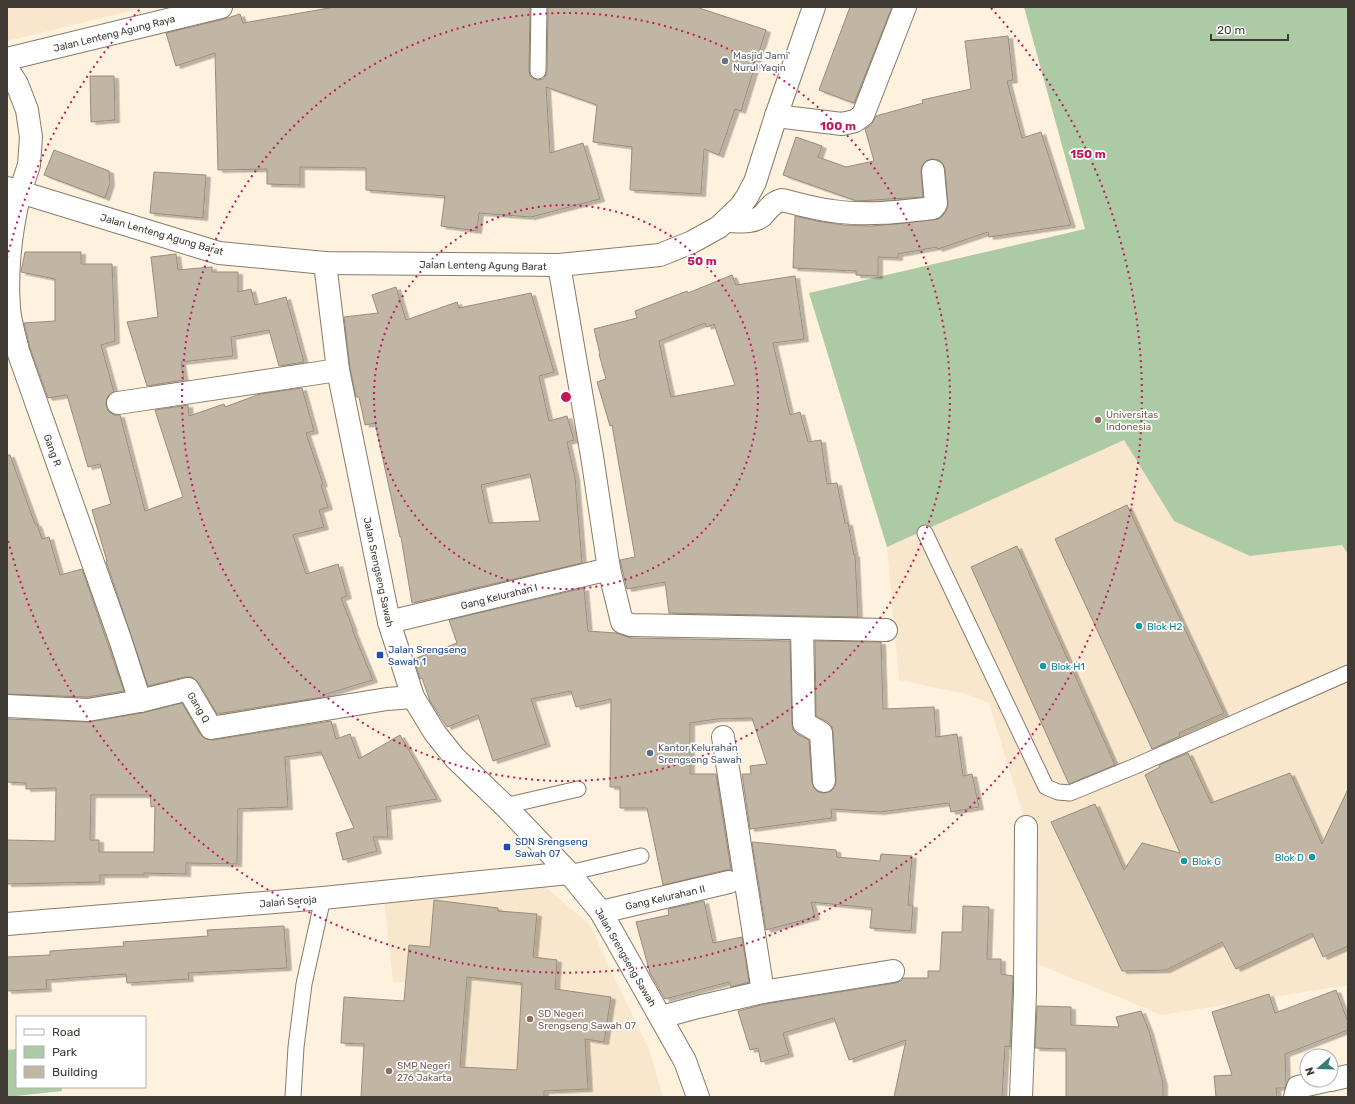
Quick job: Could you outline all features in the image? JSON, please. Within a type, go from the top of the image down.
[{"type":"street","name":"Jalan Lenteng Agung Raya","points":[[7,59],[221,7]]},
{"type":"street","name":"Jalan Lenteng Agung Barat","points":[[13,190],[220,253],[325,263],[559,265],[660,255],[692,242],[719,227],[740,207],[755,182],[814,7]]},
{"type":"street","points":[[776,116],[842,124],[855,121],[863,115],[905,7]]},
{"type":"street","name":"Gang R","points":[[7,68],[18,84],[27,110],[31,137],[29,165],[13,190],[9,282],[12,350],[119,635],[140,701]]},
{"type":"street","points":[[726,221],[746,221],[758,218],[774,203],[782,200],[833,211],[856,213],[897,212],[933,208],[936,204],[933,171]]},
{"type":"street","name":"Jalan Srengseng Sawah","points":[[325,263],[338,370],[389,622],[413,697],[435,733],[455,758],[506,806],[569,873],[601,912],[685,1061],[698,1097]]},
{"type":"street","points":[[559,265],[592,456],[609,569],[622,622],[625,624],[886,630]]},
{"type":"street","points":[[118,403],[338,370]]},
{"type":"street","name":"Gang Kelurahan I","points":[[389,622],[609,569]]},
{"type":"street","points":[[802,629],[804,723],[821,733],[824,781]]},
{"type":"street","name":"Gang Q","points":[[7,706],[88,710],[140,701],[188,689],[212,728],[386,699],[413,697]]},
{"type":"street","points":[[723,737],[763,992]]},
{"type":"street","points":[[1021,1097],[1025,993],[1026,828]]},
{"type":"street","name":"Jalan Seroja","points":[[7,924],[323,898],[569,873]]},
{"type":"street","name":"Gang Kelurahan II","points":[[601,912],[729,882]]},
{"type":"street","points":[[661,1017],[763,992],[893,971]]},
{"type":"street","points":[[1295,1097],[1299,1087]]},
{"type":"lane","points":[[538,71],[539,7]]},
{"type":"lane","points":[[926,533],[1046,787],[1058,792],[1070,793],[1348,673]]},
{"type":"lane","points":[[506,806],[578,789]]},
{"type":"lane","points":[[569,873],[641,856]]},
{"type":"lane","points":[[293,1097],[296,1047],[304,984],[323,898]]},
{"type":"shaded area","points":[[7,7],[146,7],[7,41]]},
{"type":"shaded area","name":"Universitas Indonesia","points":[[1024,7],[1348,7],[1348,985],[1162,1015],[1023,958],[1023,814],[989,703],[966,694],[899,680],[887,547],[809,293],[1085,229]]},
{"type":"shaded area","name":"SD Negeri Srengseng Sawah 07","points":[[536,879],[589,924],[650,1052],[663,1097],[422,1097],[422,983],[393,982],[384,900]]},
{"type":"green space","points":[[1024,7],[1348,7],[1348,554],[1342,545],[1250,556],[1174,521],[1124,440],[887,547],[809,293],[1085,229]]},
{"type":"green space","points":[[16,1049],[16,1088],[62,1088],[62,1091],[7,1097],[7,1050]]},
{"type":"building","points":[[335,7],[530,7],[529,71],[530,76],[537,80],[543,79],[547,71],[548,7],[696,7],[766,30],[741,111],[735,109],[719,155],[704,149],[701,194],[630,190],[632,147],[593,142],[597,105],[546,87],[550,153],[583,143],[600,199],[531,217],[479,213],[477,231],[441,226],[445,196],[366,190],[366,168],[300,167],[300,185],[267,184],[267,169],[218,170],[215,53],[176,66],[166,33],[240,14],[243,23]]},
{"type":"building","points":[[850,7],[892,7],[854,103],[819,90]]},
{"type":"building","points":[[1008,36],[1013,80],[1007,81],[1022,138],[1041,132],[1071,225],[989,237],[988,232],[938,249],[937,247],[898,254],[898,258],[878,257],[878,276],[856,275],[856,271],[793,268],[795,216],[844,225],[871,226],[896,224],[939,219],[946,212],[948,203],[945,169],[939,160],[932,159],[926,161],[922,166],[923,197],[857,201],[783,175],[796,137],[822,146],[818,157],[846,167],[874,161],[865,129],[871,125],[876,116],[923,103],[922,100],[971,89],[965,41]]},
{"type":"building","points":[[90,76],[114,76],[115,120],[91,122]]},
{"type":"building","points":[[54,150],[109,171],[110,183],[105,198],[44,175]]},
{"type":"building","points":[[154,172],[206,175],[203,218],[150,213]]},
{"type":"building","points":[[25,252],[81,252],[81,264],[112,264],[115,341],[101,345],[114,392],[107,398],[106,404],[108,411],[114,415],[120,415],[145,511],[183,497],[155,410],[188,405],[189,416],[224,404],[225,407],[260,394],[302,388],[314,431],[306,433],[323,484],[321,485],[328,507],[319,510],[324,527],[293,535],[306,574],[338,564],[347,596],[341,598],[373,680],[323,695],[323,697],[217,714],[199,683],[192,677],[185,677],[148,686],[106,561],[92,510],[111,504],[100,464],[88,467],[67,395],[48,398],[30,348],[24,323],[55,321],[55,279],[21,272]]},
{"type":"building","points":[[176,254],[178,270],[212,267],[212,272],[238,272],[238,292],[251,289],[255,305],[286,297],[304,362],[279,366],[269,330],[231,337],[233,356],[181,362],[184,380],[147,386],[127,322],[158,317],[151,257]]},
{"type":"building","points":[[732,275],[736,285],[795,276],[804,339],[773,343],[790,415],[800,412],[808,442],[821,440],[827,484],[837,483],[845,523],[848,523],[854,555],[855,554],[858,617],[669,613],[665,582],[627,589],[620,560],[635,557],[612,425],[610,426],[597,382],[606,379],[594,329],[637,318],[635,311],[687,291],[688,293]],"holes":[[[705,323],[707,327],[714,324],[735,385],[671,397],[659,341]]]},
{"type":"building","points":[[396,287],[406,320],[457,302],[459,308],[531,293],[554,372],[539,376],[549,421],[567,416],[574,440],[567,442],[575,477],[582,563],[412,603],[401,537],[375,423],[365,425],[359,397],[356,397],[350,368],[344,317],[378,313],[372,295]],"holes":[[[530,474],[540,521],[489,523],[481,485]]]},
{"type":"building","points":[[7,455],[10,455],[35,524],[37,524],[42,539],[49,537],[60,575],[82,569],[124,691],[87,697],[7,694]]},
{"type":"building","name":"Blok H2","points":[[1127,505],[1224,713],[1179,733],[1180,736],[1152,749],[1055,539]]},
{"type":"building","name":"Blok H1","points":[[1017,546],[1115,765],[1069,784],[971,567]]},
{"type":"building","points":[[584,588],[588,631],[616,633],[631,638],[790,641],[793,730],[797,734],[809,740],[812,782],[814,788],[818,792],[824,793],[831,791],[835,787],[836,781],[832,727],[828,722],[816,716],[815,641],[881,642],[883,709],[934,707],[936,737],[957,734],[963,776],[972,774],[979,807],[951,812],[949,803],[880,812],[831,809],[832,818],[750,829],[742,774],[751,774],[750,766],[767,764],[752,718],[717,719],[690,723],[690,774],[716,774],[731,870],[663,885],[647,808],[620,808],[620,787],[610,787],[611,699],[576,707],[571,691],[531,699],[546,744],[493,761],[478,715],[447,727],[430,701],[422,678],[420,679],[414,659],[457,643],[449,620]]},
{"type":"building","points":[[182,703],[200,734],[206,739],[213,740],[331,721],[336,739],[350,734],[359,759],[400,735],[437,799],[386,807],[388,837],[373,837],[377,851],[343,860],[336,833],[354,828],[321,752],[285,757],[288,807],[238,809],[237,864],[186,863],[186,874],[144,873],[144,875],[100,875],[100,882],[7,884],[7,840],[55,841],[56,788],[26,789],[26,783],[7,782],[7,719],[90,722],[142,713]],"holes":[[[91,795],[150,795],[151,807],[155,806],[154,852],[99,852],[99,840],[90,840]]]},
{"type":"building","points":[[1188,753],[1211,803],[1290,773],[1322,844],[1348,789],[1348,946],[1323,957],[1312,933],[1236,969],[1222,942],[1166,970],[1122,971],[1051,822],[1095,804],[1124,870],[1142,843],[1180,853],[1145,775],[1160,767],[1159,765]]},
{"type":"building","points":[[752,842],[836,850],[837,857],[880,861],[881,854],[912,856],[908,905],[913,905],[911,931],[870,928],[872,908],[811,902],[815,917],[766,930]]},
{"type":"building","points":[[434,900],[498,908],[498,911],[537,914],[533,957],[557,960],[555,989],[611,997],[604,1042],[585,1039],[588,1089],[544,1091],[544,1097],[361,1097],[364,1044],[341,1043],[344,997],[404,1001],[409,945],[430,947]],"holes":[[[467,977],[522,983],[517,1070],[460,1067]]]},
{"type":"building","points":[[704,901],[713,943],[742,937],[749,982],[731,987],[729,982],[665,999],[650,973],[636,922],[669,915],[668,909]]},
{"type":"building","points":[[963,906],[989,907],[987,959],[1001,959],[1001,974],[1013,976],[1010,1047],[1005,1046],[1002,1097],[894,1097],[906,1040],[849,1060],[834,1018],[783,1033],[789,1054],[761,1062],[758,1048],[750,1050],[738,1011],[765,1004],[895,983],[901,981],[903,978],[928,978],[928,971],[940,971],[942,932],[962,932]]},
{"type":"building","points":[[284,926],[287,968],[188,973],[189,979],[127,983],[126,974],[46,980],[47,989],[7,991],[7,957],[50,955],[50,951],[124,946],[123,942],[208,936],[207,930]]},
{"type":"building","points":[[1336,990],[1348,1022],[1348,1030],[1285,1054],[1286,1085],[1285,1088],[1276,1088],[1277,1097],[1216,1097],[1214,1076],[1232,1075],[1212,1012],[1269,994],[1275,1013]]},
{"type":"building","points":[[1037,1006],[1071,1007],[1071,1025],[1119,1027],[1116,1017],[1141,1011],[1149,1031],[1163,1083],[1163,1097],[1066,1097],[1066,1049],[1035,1048]]},
{"type":"place","name":"Masjid Jami' Nurul Yaqin","points":[[725,61]]},
{"type":"place","name":"Universitas Indonesia","points":[[1098,420]]},
{"type":"place","name":"Blok H2","points":[[1139,626]]},
{"type":"place","name":"Jalan Srengseng Sawah 1","points":[[380,655]]},
{"type":"place","name":"Blok H1","points":[[1043,666]]},
{"type":"place","name":"Kantor Kelurahan Srengseng Sawah","points":[[650,753]]},
{"type":"place","name":"SDN Srengseng Sawah 07","points":[[507,847]]},
{"type":"place","name":"Blok D","points":[[1312,857]]},
{"type":"place","name":"Blok G","points":[[1184,861]]},
{"type":"place","name":"SD Negeri Srengseng Sawah 07","points":[[530,1019]]},
{"type":"place","name":"SMP Negeri 276 Jakarta","points":[[389,1071]]}]
